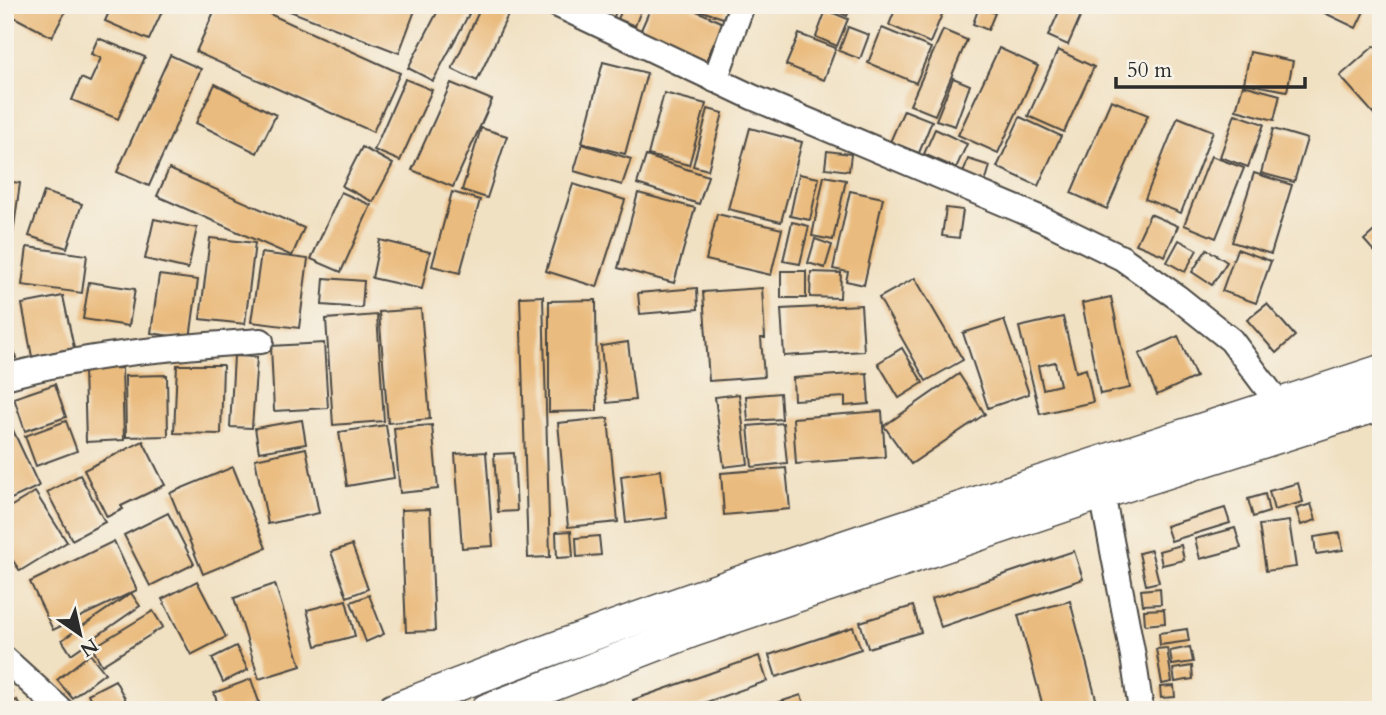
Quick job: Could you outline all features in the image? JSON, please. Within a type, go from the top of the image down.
[{"type":"main road","points":[[393,710],[760,576],[1381,371]]},
{"type":"main road","points":[[487,710],[692,631],[1102,493],[1381,404]]},
{"type":"street","points":[[558,5],[715,79],[1044,220],[1122,258],[1231,340],[1279,404]]},
{"type":"street","points":[[715,79],[742,5]]},
{"type":"street","points":[[5,377],[42,367],[138,353],[261,341]]},
{"type":"street","points":[[1102,493],[1141,710]]},
{"type":"street","points":[[5,659],[61,710]]},
{"type":"building","points":[[16,5],[69,5],[52,37],[10,15]]},
{"type":"building","points":[[112,5],[165,5],[149,40],[105,21]]},
{"type":"building","points":[[217,5],[250,5],[400,73],[373,132],[196,52]]},
{"type":"building","points":[[289,5],[417,5],[399,53],[287,10]]},
{"type":"building","points":[[441,5],[452,5],[469,14],[433,81],[408,68]]},
{"type":"building","points":[[482,5],[508,15],[477,81],[452,69]]},
{"type":"building","points":[[603,5],[618,5],[613,20],[599,15]]},
{"type":"building","points":[[624,5],[643,5],[635,26],[618,19]]},
{"type":"building","points":[[652,5],[684,5],[723,23],[706,61],[640,32]]},
{"type":"building","points":[[694,5],[728,5],[723,18],[693,8]]},
{"type":"building","points":[[822,5],[852,5],[847,16]]},
{"type":"building","points":[[897,5],[946,5],[930,43],[889,25]]},
{"type":"building","points":[[1062,5],[1082,13],[1068,45],[1048,36]]},
{"type":"building","points":[[1308,5],[1367,5],[1356,28]]},
{"type":"building","points":[[979,7],[995,13],[988,30],[973,24]]},
{"type":"building","points":[[826,10],[848,19],[837,46],[816,37]]},
{"type":"building","points":[[848,27],[869,35],[860,59],[839,51]]},
{"type":"building","points":[[882,28],[931,48],[916,83],[868,63]]},
{"type":"building","points":[[943,30],[967,40],[935,115],[910,105]]},
{"type":"building","points":[[799,34],[836,48],[824,80],[786,65]]},
{"type":"building","points":[[98,38],[145,57],[118,119],[72,100],[81,78],[90,82],[101,58],[91,54]]},
{"type":"building","points":[[1374,46],[1381,53],[1381,122],[1340,76]]},
{"type":"building","points":[[999,48],[1038,66],[998,153],[958,135]]},
{"type":"building","points":[[1058,50],[1094,67],[1064,132],[1028,116]]},
{"type":"building","points":[[1250,52],[1293,61],[1287,91],[1244,83]]},
{"type":"building","points":[[170,55],[201,69],[149,186],[117,172]]},
{"type":"building","points":[[603,62],[647,73],[625,154],[582,143]]},
{"type":"building","points":[[953,78],[970,85],[955,126],[936,120]]},
{"type":"building","points":[[405,79],[432,90],[400,161],[374,150]]},
{"type":"building","points":[[451,83],[492,100],[453,187],[412,170]]},
{"type":"building","points":[[215,84],[276,115],[257,153],[196,123]]},
{"type":"building","points":[[1243,85],[1280,95],[1274,120],[1236,110]]},
{"type":"building","points":[[664,93],[706,104],[689,165],[648,155]]},
{"type":"building","points":[[1111,100],[1148,115],[1107,209],[1071,193]]},
{"type":"building","points":[[708,109],[723,113],[708,170],[693,166]]},
{"type":"building","points":[[904,110],[932,121],[919,153],[890,142]]},
{"type":"building","points":[[1235,114],[1264,124],[1248,167],[1220,157]]},
{"type":"building","points":[[1020,117],[1061,136],[1038,186],[997,167]]},
{"type":"building","points":[[1178,117],[1213,131],[1181,213],[1145,199]]},
{"type":"building","points":[[481,128],[507,136],[487,198],[462,190]]},
{"type":"building","points":[[750,128],[802,142],[781,222],[728,209]]},
{"type":"building","points":[[935,129],[967,144],[956,168],[924,154]]},
{"type":"building","points":[[1273,129],[1307,139],[1294,182],[1261,173]]},
{"type":"building","points":[[582,144],[631,159],[622,185],[574,171]]},
{"type":"building","points":[[362,147],[393,164],[373,202],[342,186]]},
{"type":"building","points":[[827,151],[851,154],[849,171],[825,168]]},
{"type":"building","points":[[646,156],[708,176],[699,204],[637,184]]},
{"type":"building","points":[[1211,156],[1244,168],[1216,238],[1184,225]]},
{"type":"building","points":[[968,159],[990,166],[984,186],[961,179]]},
{"type":"building","points":[[169,169],[304,228],[292,256],[157,196]]},
{"type":"building","points":[[1254,173],[1292,185],[1271,254],[1232,242]]},
{"type":"building","points":[[799,174],[819,178],[810,220],[790,216]]},
{"type":"building","points":[[824,176],[846,180],[833,240],[812,236]]},
{"type":"building","points":[[5,181],[20,183],[13,234],[5,233]]},
{"type":"building","points":[[573,184],[625,200],[597,287],[546,271]]},
{"type":"building","points":[[850,191],[883,198],[864,285],[846,281],[848,272],[833,269]]},
{"type":"building","points":[[44,192],[82,204],[67,248],[29,236]]},
{"type":"building","points":[[341,192],[371,205],[341,272],[311,259]]},
{"type":"building","points":[[452,192],[480,200],[460,273],[432,266]]},
{"type":"building","points":[[638,193],[695,208],[674,283],[618,268]]},
{"type":"building","points":[[946,208],[963,210],[959,238],[942,236]]},
{"type":"building","points":[[717,214],[782,229],[771,275],[706,260]]},
{"type":"building","points":[[1150,214],[1178,226],[1165,256],[1136,244]]},
{"type":"building","points":[[154,219],[197,228],[188,269],[145,259]]},
{"type":"building","points":[[792,222],[809,226],[800,264],[783,261]]},
{"type":"building","points":[[1381,225],[1381,259],[1364,240]]},
{"type":"building","points":[[210,238],[255,243],[245,324],[200,319]]},
{"type":"building","points":[[815,239],[832,245],[825,268],[808,263]]},
{"type":"building","points":[[380,240],[430,252],[422,289],[372,278]]},
{"type":"building","points":[[1179,240],[1197,250],[1185,272],[1167,262]]},
{"type":"building","points":[[27,247],[87,255],[82,293],[22,285]]},
{"type":"building","points":[[1207,249],[1227,262],[1212,285],[1192,272]]},
{"type":"building","points":[[1237,249],[1271,261],[1256,303],[1222,291]]},
{"type":"building","points":[[261,253],[308,259],[299,328],[251,322]]},
{"type":"building","points":[[781,271],[806,271],[806,298],[781,298]]},
{"type":"building","points":[[811,272],[841,273],[840,298],[810,297]]},
{"type":"building","points":[[159,275],[198,280],[190,339],[151,333]]},
{"type":"building","points":[[324,278],[364,281],[362,308],[322,305]]},
{"type":"building","points":[[915,278],[963,360],[926,381],[879,298]]},
{"type":"building","points":[[89,282],[135,289],[129,326],[83,319]]},
{"type":"building","points":[[697,288],[698,309],[640,314],[638,293]]},
{"type":"building","points":[[762,288],[765,338],[761,338],[764,377],[709,381],[703,292]]},
{"type":"building","points":[[63,296],[74,348],[32,357],[22,304]]},
{"type":"building","points":[[543,296],[550,557],[528,558],[520,297]]},
{"type":"building","points":[[1111,297],[1130,388],[1100,394],[1082,303]]},
{"type":"building","points":[[596,300],[597,411],[549,412],[549,301]]},
{"type":"building","points":[[1267,304],[1295,336],[1276,353],[1247,320]]},
{"type":"building","points":[[861,305],[864,351],[784,356],[781,309]]},
{"type":"building","points":[[421,309],[430,419],[388,423],[379,312]]},
{"type":"building","points":[[377,315],[384,421],[333,425],[326,319]]},
{"type":"building","points":[[1063,317],[1076,372],[1086,369],[1093,402],[1040,414],[1019,327]],"holes":[[[1055,362],[1060,385],[1043,389],[1038,366]]]},
{"type":"building","points":[[5,319],[16,358],[5,362]]},
{"type":"building","points":[[1004,320],[1029,394],[988,408],[963,333]]},
{"type":"building","points":[[1178,336],[1196,377],[1157,395],[1139,354]]},
{"type":"building","points":[[628,342],[635,400],[607,403],[601,346]]},
{"type":"building","points":[[324,343],[328,408],[274,411],[271,346]]},
{"type":"building","points":[[902,348],[923,383],[899,398],[878,363]]},
{"type":"building","points":[[234,356],[257,357],[252,428],[230,427]]},
{"type":"building","points":[[177,365],[223,365],[221,434],[174,433]]},
{"type":"building","points":[[122,368],[124,440],[86,442],[84,369]]},
{"type":"building","points":[[867,373],[869,404],[845,406],[845,397],[794,400],[793,378]]},
{"type":"building","points":[[959,374],[985,414],[911,464],[884,426]]},
{"type":"building","points":[[167,375],[168,436],[126,437],[125,376]]},
{"type":"building","points":[[55,384],[66,417],[25,431],[14,398]]},
{"type":"building","points":[[780,393],[782,419],[748,421],[746,396]]},
{"type":"building","points":[[739,394],[748,464],[724,467],[715,397]]},
{"type":"building","points":[[882,411],[885,457],[796,464],[793,418]]},
{"type":"building","points":[[5,413],[39,486],[5,502]]},
{"type":"building","points":[[608,418],[618,522],[568,527],[558,423]]},
{"type":"building","points":[[302,420],[306,444],[259,452],[255,428]]},
{"type":"building","points":[[66,421],[77,451],[36,466],[25,436]]},
{"type":"building","points":[[783,423],[787,463],[752,467],[748,426]]},
{"type":"building","points":[[386,425],[394,478],[347,486],[339,432]]},
{"type":"building","points":[[432,425],[438,489],[400,493],[394,428]]},
{"type":"building","points":[[143,441],[165,485],[121,506],[123,509],[107,517],[84,470]]},
{"type":"building","points":[[306,448],[319,513],[268,524],[255,459]]},
{"type":"building","points":[[486,452],[493,546],[462,548],[455,454]]},
{"type":"building","points":[[514,453],[517,511],[498,512],[494,454]]},
{"type":"building","points":[[233,467],[266,548],[203,574],[170,493]]},
{"type":"building","points":[[786,468],[790,509],[724,515],[721,473]]},
{"type":"building","points":[[661,470],[667,518],[626,523],[621,476]]},
{"type":"building","points":[[80,475],[105,522],[72,540],[47,492]]},
{"type":"building","points":[[1298,483],[1303,502],[1274,510],[1269,491]]},
{"type":"building","points":[[35,492],[67,542],[20,571],[5,549],[5,510]]},
{"type":"building","points":[[1265,494],[1269,512],[1253,517],[1248,499]]},
{"type":"building","points":[[1311,504],[1316,520],[1301,525],[1296,509]]},
{"type":"building","points":[[1225,508],[1230,523],[1171,541],[1166,526]]},
{"type":"building","points":[[430,509],[435,631],[406,632],[401,510]]},
{"type":"building","points":[[168,513],[194,564],[150,586],[124,535]]},
{"type":"building","points":[[1289,521],[1296,567],[1266,571],[1259,525]]},
{"type":"building","points":[[1235,528],[1241,548],[1200,559],[1195,539]]},
{"type":"building","points":[[571,531],[573,557],[557,558],[556,532]]},
{"type":"building","points":[[1340,533],[1343,550],[1316,554],[1314,537]]},
{"type":"building","points":[[599,536],[601,555],[577,557],[576,538]]},
{"type":"building","points":[[114,541],[137,590],[53,630],[30,582]]},
{"type":"building","points":[[352,545],[368,589],[347,597],[331,552]]},
{"type":"building","points":[[1181,545],[1184,560],[1162,565],[1159,551]]},
{"type":"building","points":[[1151,550],[1159,582],[1146,585],[1139,553]]},
{"type":"building","points":[[1074,551],[1083,579],[941,627],[931,599]]},
{"type":"building","points":[[197,581],[226,637],[191,655],[162,599]]},
{"type":"building","points":[[275,584],[301,666],[259,679],[234,598]]},
{"type":"building","points":[[1160,588],[1161,604],[1143,605],[1141,590]]},
{"type":"building","points":[[131,593],[140,606],[71,654],[62,640]]},
{"type":"building","points":[[369,595],[384,634],[366,642],[351,602]]},
{"type":"building","points":[[346,600],[355,636],[316,646],[307,610]]},
{"type":"building","points":[[1070,601],[1099,710],[1044,710],[1018,615]]},
{"type":"building","points":[[913,606],[921,632],[868,648],[860,622]]},
{"type":"building","points":[[1164,609],[1165,623],[1145,625],[1144,610]]},
{"type":"building","points":[[153,611],[163,627],[102,665],[92,648]]},
{"type":"building","points":[[853,627],[861,649],[776,677],[769,655]]},
{"type":"building","points":[[1187,629],[1189,641],[1160,645],[1159,633]]},
{"type":"building","points":[[236,646],[248,670],[223,682],[212,658]]},
{"type":"building","points":[[1190,647],[1193,662],[1172,665],[1170,651]]},
{"type":"building","points":[[1167,648],[1172,682],[1162,684],[1156,649]]},
{"type":"building","points":[[90,654],[105,673],[72,698],[57,680]]},
{"type":"building","points":[[759,656],[767,681],[684,710],[636,710],[633,700]]},
{"type":"building","points":[[1192,666],[1193,679],[1175,682],[1173,669]]},
{"type":"building","points":[[251,679],[259,702],[238,710],[220,710],[214,693]]},
{"type":"building","points":[[5,680],[12,692],[5,696]]},
{"type":"building","points":[[115,680],[131,710],[96,710],[88,694]]},
{"type":"building","points":[[1174,686],[1175,697],[1161,698],[1160,687]]},
{"type":"building","points":[[801,695],[806,710],[758,710],[758,709]]},
{"type":"building","points":[[17,700],[22,710],[5,710],[5,707]]},
{"type":"building","points":[[1173,702],[1174,710],[1162,710],[1161,703]]}]
